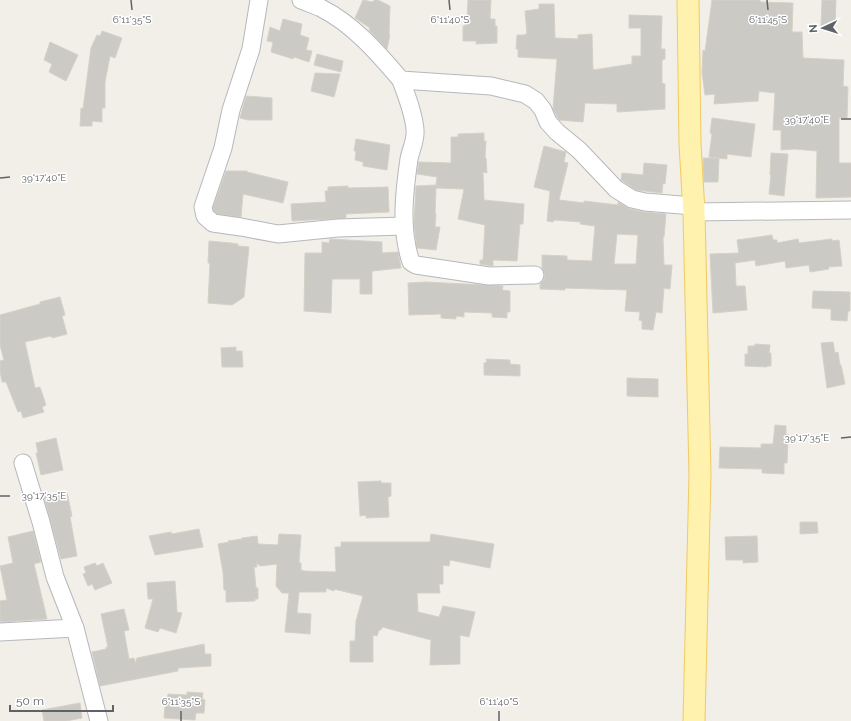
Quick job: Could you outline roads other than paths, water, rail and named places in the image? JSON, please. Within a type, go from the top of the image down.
[{"type":"main road","points":[[688,0],[690,144],[700,475],[694,721]]},
{"type":"street","points":[[259,0],[251,49],[231,110],[223,148],[203,207],[205,216],[213,223],[241,226],[278,234],[338,228],[404,226]]},
{"type":"street","points":[[301,0],[322,8],[350,27],[375,51],[401,80],[415,129],[405,186],[404,226],[410,262],[416,265],[489,276],[535,275]]},
{"type":"street","points":[[401,80],[491,86],[525,94],[536,101],[543,110],[548,122],[557,132],[579,150],[620,192],[632,199],[693,209],[851,210]]},
{"type":"street","points":[[23,463],[41,522],[55,578],[74,628],[99,721]]},
{"type":"street","points":[[0,632],[74,628]]}]
